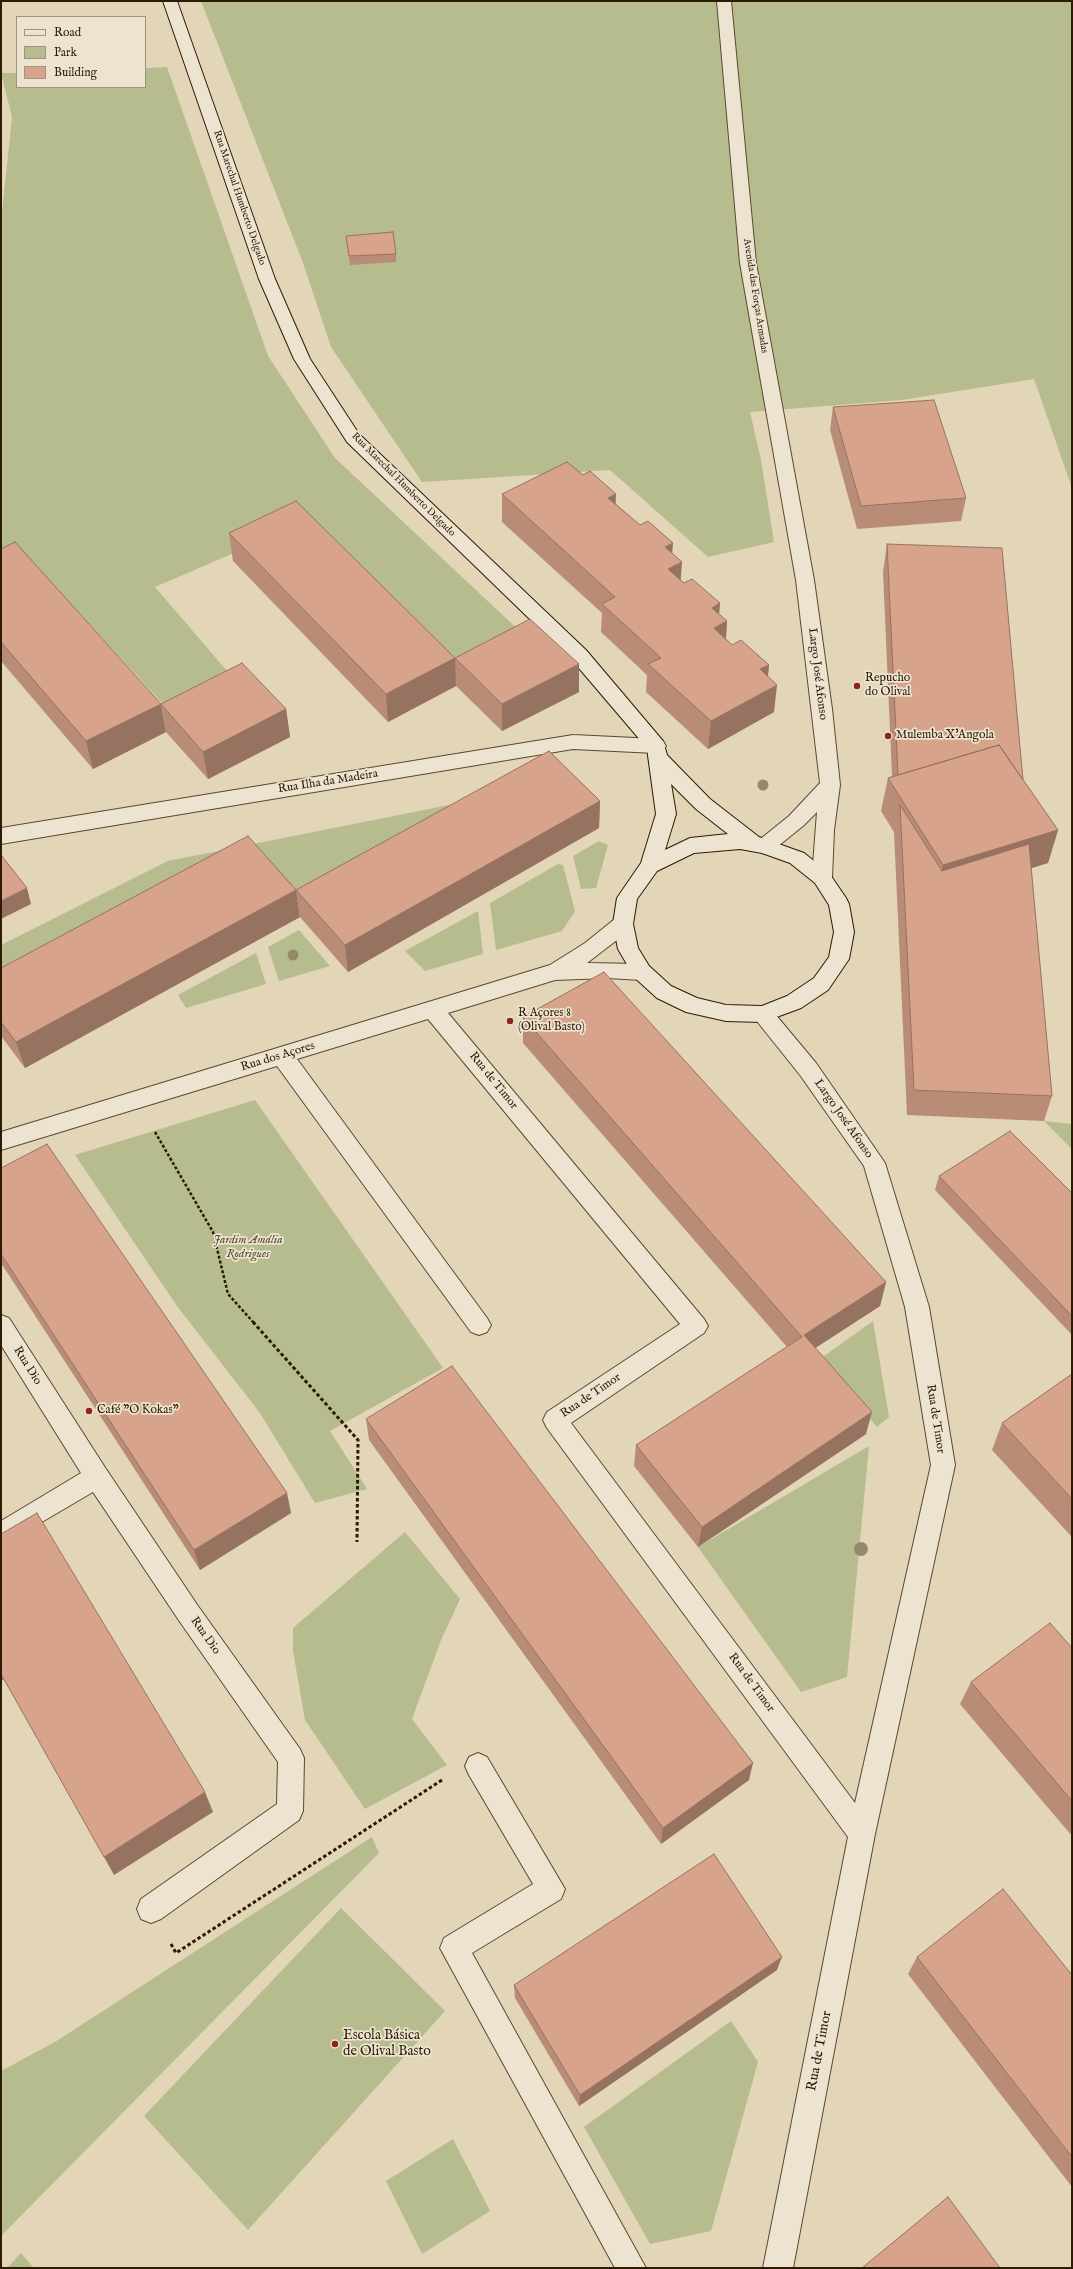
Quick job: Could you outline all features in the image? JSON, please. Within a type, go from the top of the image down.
[{"type":"street","name":"Rua Marechal Humberto Delgado","points":[[170,1],[267,279],[302,358],[353,438],[579,655],[657,752],[703,804],[759,844]]},
{"type":"street","name":"Avenida das Forças Armadas","points":[[724,1],[748,263],[802,564]]},
{"type":"street","name":"Largo José Afonso","points":[[802,564],[822,709],[830,785],[824,830],[822,878]]},
{"type":"street","name":"Rua Ilha da Madeira","points":[[1,836],[573,742],[657,752]]},
{"type":"street","points":[[650,866],[666,814],[657,752]]},
{"type":"street","points":[[759,844],[796,821],[830,785]]},
{"type":"street","points":[[715,842],[759,844],[797,858],[822,878],[839,904],[844,932],[838,959],[821,984],[794,1002],[763,1014],[726,1013],[693,1006],[664,992],[642,972],[628,949],[623,924],[627,898],[641,876],[650,866],[690,846],[715,842]]},
{"type":"street","name":"Rua dos Açores","points":[[1,1141],[434,1011],[555,972],[592,949],[623,924]]},
{"type":"street","name":"Rua dos Açores","points":[[555,972],[607,970],[642,972]]},
{"type":"street","name":"Rua de Timor","points":[[434,1011],[696,1326],[555,1420],[862,1834]]},
{"type":"street","name":"Largo José Afonso","points":[[763,1014],[808,1069],[874,1163],[917,1307]]},
{"type":"street","points":[[282,1056],[479,1325]]},
{"type":"street","name":"Rua de Timor","points":[[778,2268],[862,1834],[943,1465],[917,1307]]},
{"type":"street","name":"Rua Dio","points":[[1,1325],[97,1477],[189,1614],[291,1758],[290,1811],[151,1909]]},
{"type":"street","points":[[1,1534],[97,1477]]},
{"type":"street","points":[[478,1766],[551,1889],[454,1948],[631,2268]]},
{"type":"path","points":[[136,1100],[213,1232],[228,1294],[358,1440],[357,1542]]},
{"type":"path","points":[[176,1953],[474,1759],[478,1766]]},
{"type":"green space","points":[[201,1],[1072,1],[1072,488],[1034,379],[902,400],[750,412],[761,460],[774,542],[708,557],[610,470],[422,482],[331,347],[303,263]]},
{"type":"green space","points":[[167,67],[268,356],[335,458],[525,636],[466,667],[306,522],[155,587],[240,686],[175,717],[29,559],[1,563],[1,223],[12,117],[1,73],[16,73],[16,88],[146,88],[146,68]]},
{"type":"green space","points":[[479,799],[295,901],[1,986],[1,945],[168,861]]},
{"type":"green space","points":[[599,841],[608,845],[596,888],[581,889],[573,856]]},
{"type":"green space","points":[[558,864],[563,865],[575,911],[562,931],[496,950],[490,903]]},
{"type":"green space","points":[[478,911],[483,954],[425,971],[405,951]]},
{"type":"green space","points":[[299,930],[330,966],[279,981],[268,947]]},
{"type":"green space","points":[[256,953],[266,984],[186,1008],[178,995]]},
{"type":"green space","name":"Jardim Amália Rodrigues","points":[[255,1100],[443,1368],[330,1431],[367,1489],[315,1503],[260,1413],[177,1306],[75,1155]]},
{"type":"green space","points":[[1044,1121],[1072,1124],[1072,1149]]},
{"type":"green space","points":[[873,1321],[889,1417],[877,1427],[820,1359]]},
{"type":"green space","points":[[869,1446],[847,1677],[801,1692],[698,1547]]},
{"type":"green space","points":[[405,1532],[460,1599],[441,1640],[412,1719],[447,1765],[365,1809],[305,1720],[293,1651],[293,1628]]},
{"type":"green space","points":[[372,1837],[379,1853],[1,2236],[1,2071],[55,2042]]},
{"type":"green space","points":[[341,1908],[445,2011],[248,2230],[144,2116]]},
{"type":"green space","points":[[731,2021],[758,2062],[711,2231],[650,2244],[584,2127]]},
{"type":"green space","points":[[453,2139],[490,2211],[422,2254],[386,2181]]},
{"type":"green space","points":[[21,2253],[34,2268],[7,2268]]},
{"type":"building","points":[[393,232],[396,254],[349,256],[346,236]]},
{"type":"building","points":[[934,400],[966,498],[861,506],[833,407]]},
{"type":"building","points":[[567,462],[583,475],[590,471],[616,494],[608,498],[640,525],[648,521],[673,543],[665,547],[682,562],[668,569],[684,583],[692,579],[720,603],[712,608],[727,621],[714,628],[732,645],[741,640],[769,665],[760,669],[777,685],[711,721],[648,664],[661,658],[602,604],[615,597],[502,494]]},
{"type":"building","points":[[296,501],[455,658],[386,694],[229,533]]},
{"type":"building","points":[[15,542],[161,704],[86,741],[1,642],[1,549]]},
{"type":"building","points":[[887,544],[1002,548],[1023,780],[999,745],[898,775]]},
{"type":"building","points":[[530,619],[579,664],[502,704],[455,658]]},
{"type":"building","points":[[242,663],[286,709],[203,752],[161,704]]},
{"type":"building","points":[[999,745],[1058,830],[943,865],[888,778]]},
{"type":"building","points":[[549,751],[600,801],[345,945],[296,890]]},
{"type":"building","points":[[900,805],[942,871],[1029,844],[1052,1096],[914,1090]]},
{"type":"building","points":[[248,836],[296,890],[16,1042],[1,1022],[1,968]]},
{"type":"building","points":[[1,855],[27,888],[1,901]]},
{"type":"building","points":[[604,972],[886,1282],[804,1335],[872,1412],[702,1527],[636,1445],[802,1337],[523,1017]]},
{"type":"building","points":[[1010,1131],[1072,1193],[1072,1316],[939,1176]]},
{"type":"building","points":[[47,1144],[287,1493],[194,1550],[1,1254],[1,1168]]},
{"type":"building","points":[[452,1366],[753,1763],[663,1828],[366,1419]]},
{"type":"building","points":[[1072,1374],[1072,1499],[1002,1423]]},
{"type":"building","points":[[37,1513],[205,1792],[104,1857],[1,1674],[1,1534]]},
{"type":"building","points":[[1050,1623],[1072,1648],[1072,1801],[971,1682]]},
{"type":"building","points":[[714,1854],[782,1957],[580,2095],[514,1985]]},
{"type":"building","points":[[1003,1889],[1072,1975],[1072,2157],[917,1957]]},
{"type":"building","points":[[948,2197],[1000,2268],[862,2268]]},
{"type":"place","name":"Repucho do Olival","points":[[857,686]]},
{"type":"place","name":"Mulemba X'Angola","points":[[888,736]]},
{"type":"place","name":"R Açores 8 (Olival Basto)","points":[[510,1021]]},
{"type":"place","name":"Café \"O Kokas\"","points":[[89,1411]]},
{"type":"place","name":"Escola Básica de Olival Basto","points":[[335,2044]]}]
